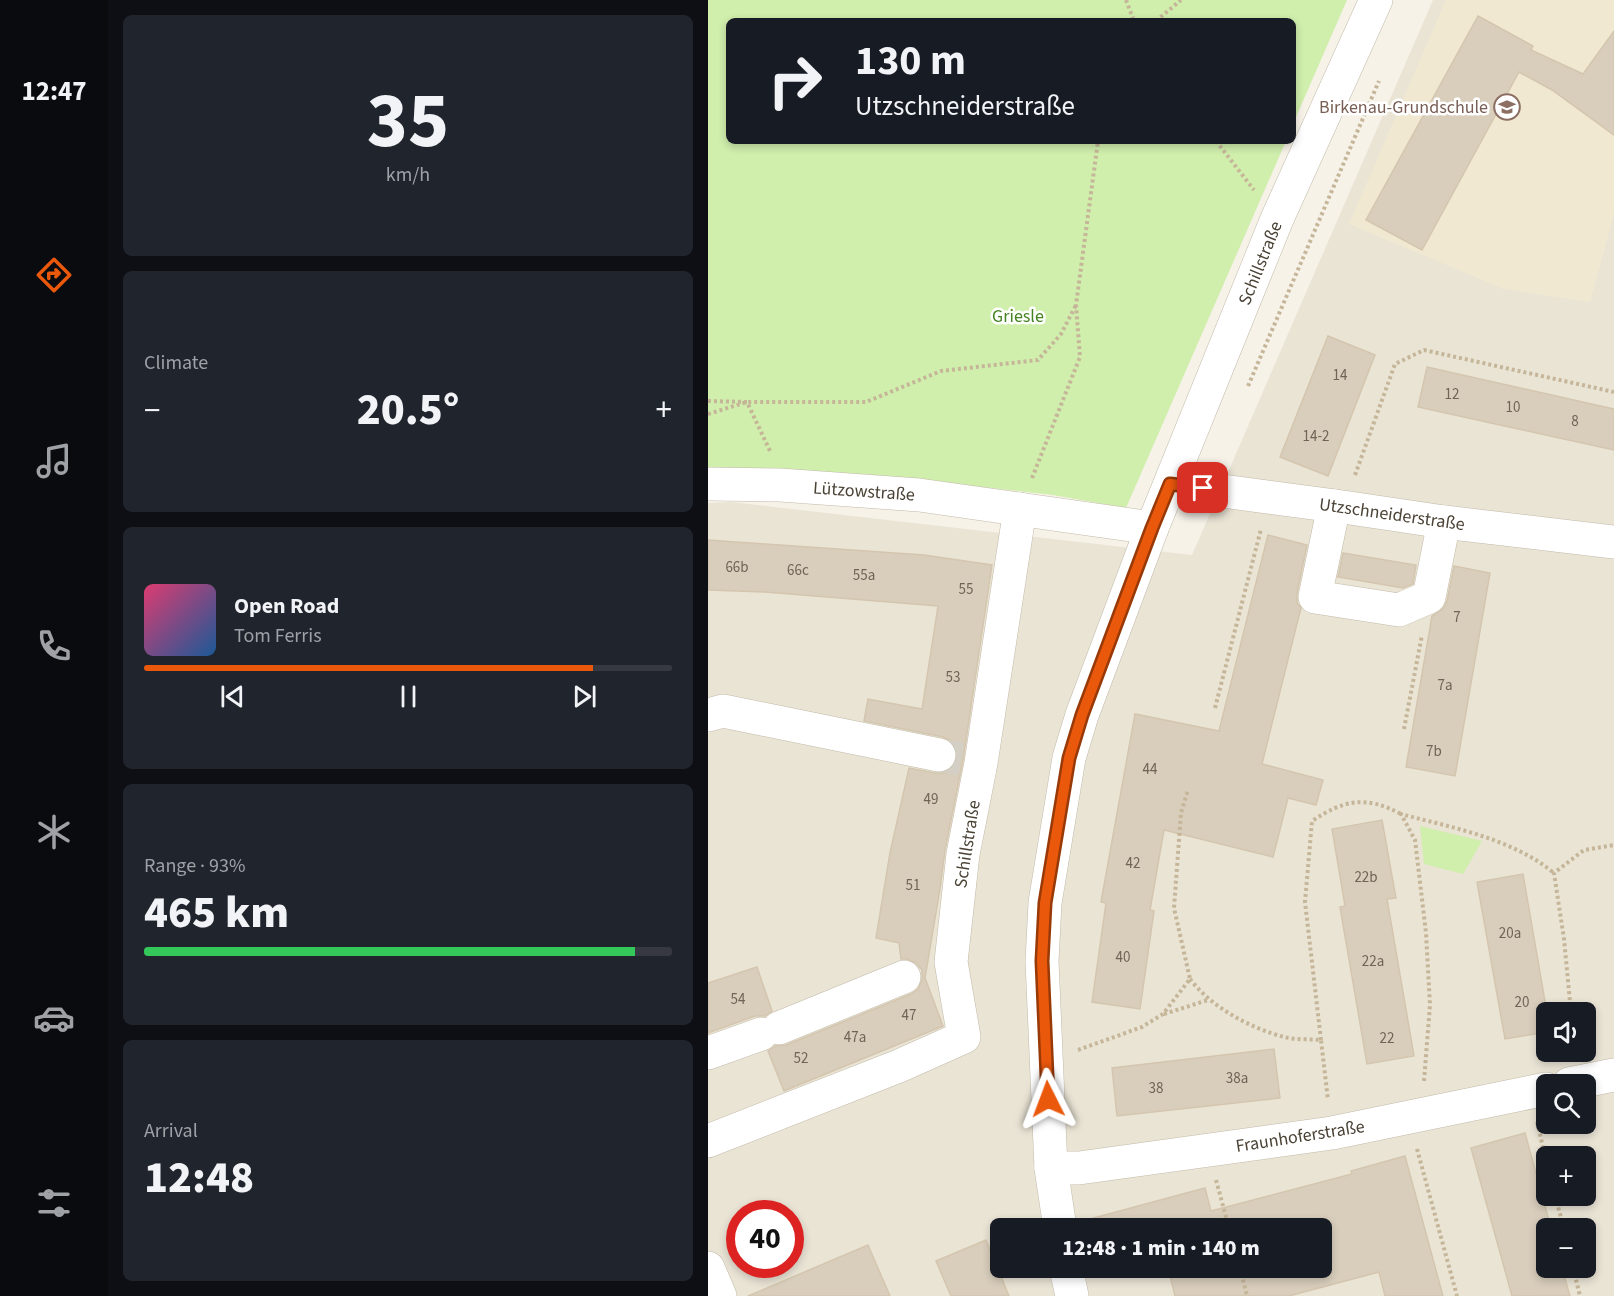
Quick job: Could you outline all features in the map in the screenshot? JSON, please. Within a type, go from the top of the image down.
[{"type":"street","name":"Schillstraße","points":[[1058,1218],[1051,1168],[1042,961],[1045,903],[1069,758],[1082,715],[1152,528],[1277,219],[1376,0]]},
{"type":"street","name":"Lützowstraße","points":[[708,484],[780,485],[919,495],[1020,509]]},
{"type":"street","name":"Utzschneiderstraße","points":[[1170,484],[1444,522],[1614,542]]},
{"type":"street","points":[[1339,506],[1316,597],[1399,610],[1428,597],[1444,522]]},
{"type":"street","name":"Schillstraße","points":[[708,1141],[899,1066],[964,1036],[926,970],[963,854],[961,759],[1020,509]]},
{"type":"street","points":[[1020,509],[1152,528]]},
{"type":"street","points":[[708,715],[723,711],[961,759]]},
{"type":"street","points":[[708,1053],[926,970]]},
{"type":"street","points":[[1596,1079],[1614,1075]]},
{"type":"street","name":"Fraunhoferstraße","points":[[1051,1168],[1079,1168],[1332,1133],[1536,1091]]},
{"type":"street","points":[[708,1268],[720,1296]]},
{"type":"street","points":[[1068,1278],[1072,1296]]},
{"type":"path","points":[[1126,0],[1133,18]]},
{"type":"path","points":[[1160,18],[1181,0]]},
{"type":"path","points":[[1245,394],[1381,75]]},
{"type":"path","points":[[1020,509],[1080,357],[1076,305],[1098,144]]},
{"type":"path","points":[[1218,144],[1277,219]]},
{"type":"path","points":[[708,401],[866,402],[941,371],[1038,360],[1061,334],[1076,305]]},
{"type":"path","points":[[1339,506],[1395,364],[1424,350],[1614,392]]},
{"type":"path","points":[[708,414],[747,402]]},
{"type":"path","points":[[747,402],[782,476],[780,485]]},
{"type":"path","points":[[1215,708],[1269,497]]},
{"type":"path","points":[[1404,729],[1428,597]]},
{"type":"path","points":[[1188,790],[1181,813],[1174,908],[1190,979],[1209,999],[1248,1023],[1285,1038],[1321,1040]]},
{"type":"path","points":[[1332,1133],[1305,902],[1312,821],[1333,808],[1352,801],[1372,802],[1401,814],[1498,841],[1542,863],[1554,873],[1570,1002]]},
{"type":"path","points":[[1401,814],[1415,840],[1426,933],[1430,1005],[1424,1079],[1418,1115],[1457,1296]]},
{"type":"path","points":[[1554,873],[1584,850],[1614,845]]},
{"type":"path","points":[[1163,1014],[1190,979]]},
{"type":"path","points":[[1068,1054],[1142,1028],[1163,1014],[1209,999]]},
{"type":"path","points":[[1209,1151],[1226,1218]]},
{"type":"path","points":[[1242,1278],[1247,1296]]},
{"type":"path","points":[[1576,1278],[1580,1296]]},
{"type":"shaded area","points":[[1433,0],[1614,0],[1614,1296],[708,1296],[708,503],[731,502],[1192,555]]},
{"type":"shaded area","name":"Birkenau-Grundschule","points":[[1446,0],[1614,0],[1614,214],[1590,302],[1504,289],[1349,224]]},
{"type":"green space","name":"Griesle","points":[[708,0],[1347,0],[1296,117],[1296,18],[726,18],[726,144],[1285,144],[1126,508],[1053,495],[912,479],[708,470]]},
{"type":"green space","points":[[1420,826],[1482,841],[1463,874],[1424,864]]},
{"type":"building","points":[[1478,16],[1533,46],[1531,50],[1583,74],[1614,31],[1614,135],[1552,90],[1519,72],[1422,250],[1366,220]]},
{"type":"building","points":[[1328,336],[1375,355],[1328,476],[1280,457]]},
{"type":"building","points":[[1427,367],[1614,409],[1614,450],[1418,407]]},
{"type":"building","points":[[1268,535],[1307,545],[1297,593],[1297,603],[1301,608],[1262,764],[1323,780],[1316,805],[1288,798],[1273,857],[1164,830],[1150,910],[1154,911],[1140,1009],[1092,1002],[1106,903],[1101,902],[1135,714],[1219,731]]},
{"type":"building","points":[[708,540],[924,555],[992,565],[963,760],[945,850],[925,978],[943,1026],[784,1091],[768,1051],[775,1046],[786,1045],[911,994],[918,989],[922,980],[922,970],[916,963],[901,959],[899,943],[876,938],[890,853],[909,768],[945,773],[953,768],[957,759],[957,750],[952,741],[943,737],[864,721],[868,699],[922,709],[938,606],[765,592],[708,590]]},
{"type":"building","points":[[1343,553],[1416,565],[1413,584],[1403,588],[1338,577]]},
{"type":"building","points":[[1454,566],[1490,573],[1455,776],[1406,767],[1432,616],[1443,609],[1447,601]]},
{"type":"building","points":[[1382,820],[1396,898],[1387,899],[1414,1056],[1367,1064],[1340,907],[1345,906],[1332,829]]},
{"type":"building","points":[[1523,874],[1545,1002],[1536,1002],[1536,1034],[1505,1039],[1477,882]]},
{"type":"building","points":[[757,967],[772,1011],[765,1016],[755,1016],[708,1033],[708,983]]},
{"type":"building","points":[[1274,1049],[1280,1098],[1117,1116],[1112,1068]]},
{"type":"building","points":[[1525,1133],[1536,1173],[1536,1206],[1545,1206],[1548,1218],[1536,1218],[1536,1278],[1565,1278],[1570,1296],[1512,1296],[1471,1148]]},
{"type":"building","points":[[1405,1156],[1443,1296],[1385,1296],[1379,1272],[1289,1296],[1175,1296],[1170,1278],[1332,1278],[1332,1218],[1093,1218],[1205,1188],[1211,1211],[1352,1174],[1351,1171]]},
{"type":"building","points":[[986,1240],[990,1250],[990,1278],[1002,1278],[1009,1296],[951,1296],[936,1261]]},
{"type":"building","points":[[868,1245],[890,1296],[748,1296],[790,1278],[804,1278],[804,1272]]},
{"type":"tunnel","points":[[939,755],[961,759]]},
{"type":"place","name":"Birkenau-Grundschule","points":[[1507,107]]},
{"type":"route","points":[[1048,1099],[1042,961],[1045,903],[1069,758],[1082,715],[1170,484],[1203,488]]}]
